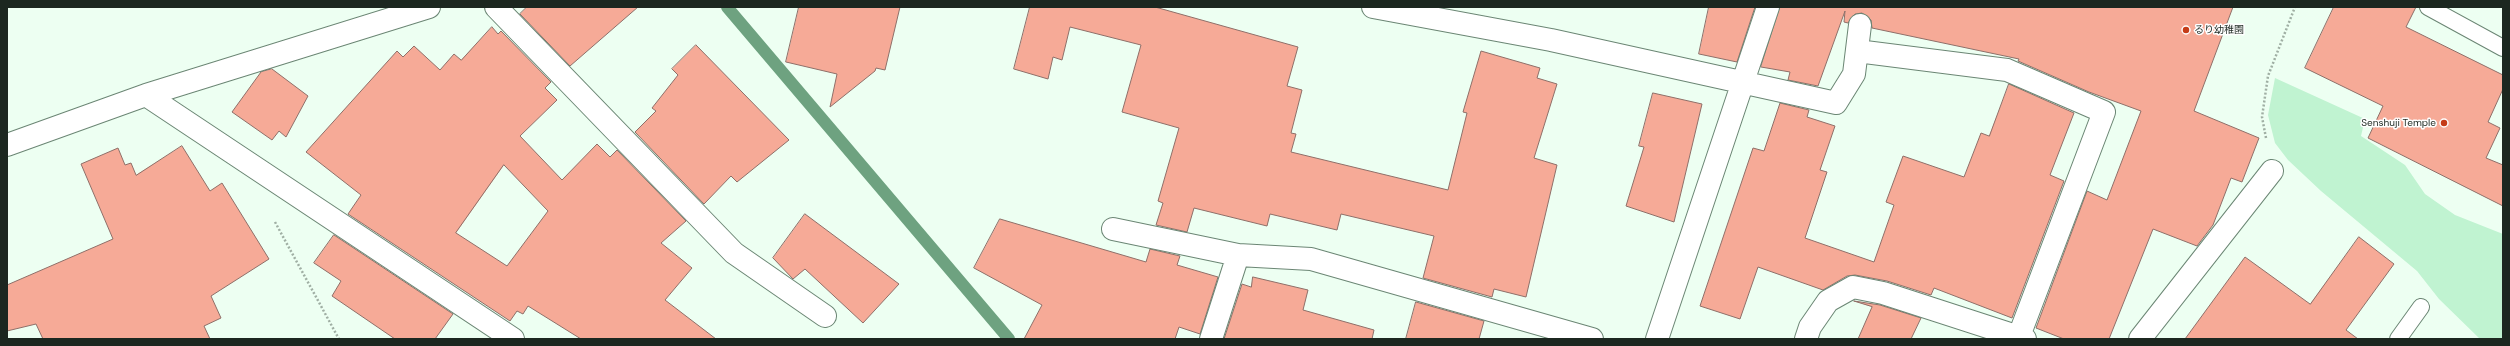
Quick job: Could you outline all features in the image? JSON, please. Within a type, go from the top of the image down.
[{"type":"street","points":[[7,145],[146,95],[429,7]]},
{"type":"street","points":[[496,7],[734,253],[825,316]]},
{"type":"street","points":[[1373,7],[1551,40],[1836,103],[1854,74],[1860,25]]},
{"type":"street","points":[[1657,339],[1768,7]]},
{"type":"street","points":[[1806,339],[1810,327],[1828,301],[1853,287],[1883,293],[2022,338],[2104,112],[2007,70],[1857,51]]},
{"type":"street","points":[[146,95],[513,339]]},
{"type":"street","points":[[2140,339],[2272,171]]},
{"type":"street","points":[[1113,229],[1238,255],[1311,259],[1592,339]]},
{"type":"street","points":[[1211,339],[1238,255]]},
{"type":"lane","points":[[2428,7],[2503,48]]},
{"type":"lane","points":[[2398,339],[2421,307]]},
{"type":"path","points":[[2272,171],[2262,118],[2268,76],[2295,7]]},
{"type":"path","points":[[274,220],[339,339]]},
{"type":"green space","points":[[2275,78],[2365,119],[2361,136],[2405,165],[2425,194],[2455,215],[2503,234],[2503,339],[2480,339],[2439,299],[2417,271],[2321,191],[2288,160],[2275,143],[2268,115]]},
{"type":"building","points":[[527,7],[638,7],[570,66],[520,14]]},
{"type":"building","points":[[799,7],[900,7],[885,70],[876,68],[875,71],[830,107],[837,74],[786,62]]},
{"type":"building","points":[[1030,7],[1155,7],[1298,47],[1287,86],[1302,90],[1291,133],[1296,134],[1291,152],[1448,190],[1467,113],[1463,112],[1481,51],[1540,68],[1537,78],[1557,84],[1534,158],[1557,165],[1526,297],[1494,289],[1492,297],[1423,278],[1434,236],[1341,214],[1337,230],[1270,214],[1267,226],[1194,208],[1187,232],[1156,225],[1163,203],[1158,201],[1179,128],[1122,112],[1141,45],[1070,27],[1062,60],[1053,57],[1048,79],[1014,69]]},
{"type":"building","points":[[1709,7],[1755,7],[1737,62],[1699,54]]},
{"type":"building","points":[[1780,7],[2233,7],[2194,111],[2259,138],[2242,182],[2231,178],[2213,225],[2197,246],[2153,229],[2109,339],[2064,339],[2036,328],[2087,191],[2107,200],[2141,111],[2089,92],[2018,61],[2019,59],[1872,28],[1871,20],[1862,13],[1855,14],[1848,23],[1844,22],[1845,11],[1818,86],[1788,80],[1790,72],[1761,67]]},
{"type":"building","points":[[2334,7],[2416,7],[2406,27],[2503,75],[2503,89],[2488,122],[2500,128],[2486,158],[2503,165],[2503,206],[2368,138],[2383,106],[2305,68]]},
{"type":"building","points":[[492,27],[498,34],[501,31],[551,82],[545,88],[557,100],[520,136],[562,180],[597,144],[610,157],[617,150],[686,221],[661,243],[692,268],[665,300],[716,339],[581,339],[528,306],[523,314],[517,311],[510,321],[348,214],[361,195],[306,152],[397,51],[403,57],[414,46],[440,70],[454,54],[461,60]],"holes":[[[504,165],[548,211],[507,266],[456,233]]]},
{"type":"building","points":[[696,45],[789,140],[737,182],[731,176],[704,204],[635,132],[656,111],[652,108],[678,75],[672,69]]},
{"type":"building","points":[[272,69],[308,96],[286,137],[279,131],[272,140],[232,112],[261,72]]},
{"type":"building","points":[[2009,84],[2074,113],[2050,175],[2064,181],[2012,318],[1934,288],[1931,295],[1887,281],[1855,275],[1847,276],[1823,290],[1758,267],[1740,319],[1700,306],[1753,148],[1764,151],[1780,103],[1809,110],[1807,117],[1835,126],[1820,170],[1827,172],[1805,238],[1874,262],[1894,205],[1886,202],[1903,156],[1964,177],[1981,133],[1989,136]]},
{"type":"building","points":[[1653,93],[1702,104],[1674,222],[1626,206],[1644,147],[1639,146]]},
{"type":"building","points":[[182,146],[210,191],[222,183],[269,259],[211,296],[221,318],[204,326],[210,339],[43,339],[36,324],[7,331],[7,285],[113,239],[81,164],[118,148],[125,165],[131,163],[136,175]]},
{"type":"building","points":[[805,214],[899,284],[863,323],[805,269],[793,279],[773,258]]},
{"type":"building","points":[[1000,219],[1146,262],[1150,249],[1180,256],[1177,265],[1218,277],[1200,334],[1179,327],[1175,339],[1024,339],[1042,305],[974,268]]},
{"type":"building","points":[[334,235],[453,314],[435,339],[395,339],[332,296],[341,281],[314,263]]},
{"type":"building","points":[[2359,237],[2394,264],[2346,330],[2358,339],[2185,339],[2245,257],[2310,304]]},
{"type":"building","points":[[1253,277],[1308,290],[1303,310],[1374,330],[1372,339],[1224,339],[1242,284],[1251,287]]},
{"type":"building","points":[[1854,301],[1880,305],[1921,318],[1911,339],[1858,339],[1872,307]]},
{"type":"building","points":[[1416,302],[1484,321],[1479,339],[1406,339]]},
{"type":"waterway","points":[[727,7],[1009,339]]},
{"type":"place","name":"るり幼稚園","points":[[2186,30]]},
{"type":"place","name":"Senshuji Temple","points":[[2444,123]]}]
